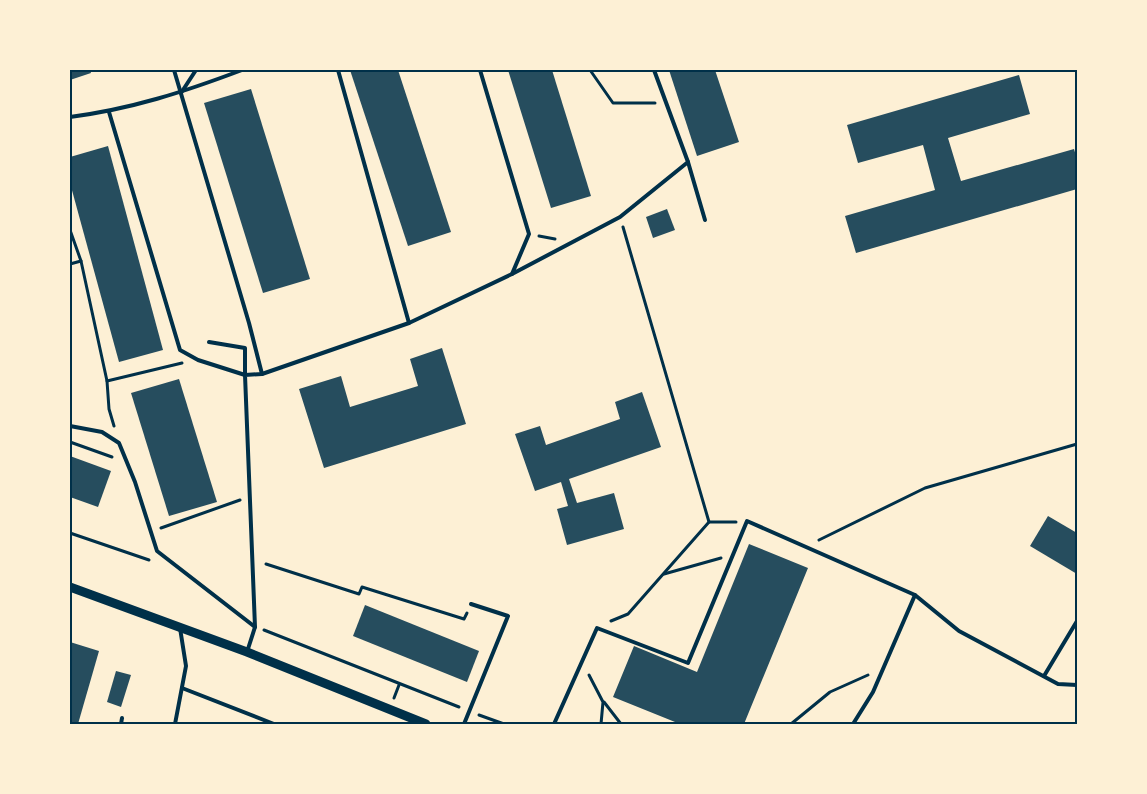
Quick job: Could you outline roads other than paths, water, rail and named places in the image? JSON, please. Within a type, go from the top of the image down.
[{"type":"street","points":[[70,587],[247,652],[426,724]]},
{"type":"lane","points":[[174,70],[249,323],[262,374]]},
{"type":"lane","points":[[182,93],[196,70]]},
{"type":"lane","points":[[70,117],[109,112],[182,93],[242,70]]},
{"type":"lane","points":[[338,70],[409,323]]},
{"type":"lane","points":[[480,70],[529,234],[512,274]]},
{"type":"lane","points":[[654,70],[688,162],[705,220]]},
{"type":"lane","points":[[109,112],[180,350],[198,360],[245,374],[262,374],[409,323],[512,274],[620,216],[688,162]]},
{"type":"lane","points":[[210,342],[245,348],[255,627],[247,652]]},
{"type":"lane","points":[[70,426],[102,432],[119,443],[135,482],[157,551],[255,627]]},
{"type":"lane","points":[[554,724],[597,628],[688,663],[747,521],[916,595],[959,630],[1058,684],[1077,685]]},
{"type":"lane","points":[[854,724],[873,692],[916,595]]},
{"type":"lane","points":[[464,724],[508,616],[471,604]]},
{"type":"lane","points":[[1044,676],[1077,621]]},
{"type":"lane","points":[[175,724],[186,666],[180,627]]},
{"type":"lane","points":[[182,688],[274,724]]},
{"type":"lane","points":[[121,724],[122,718]]}]
